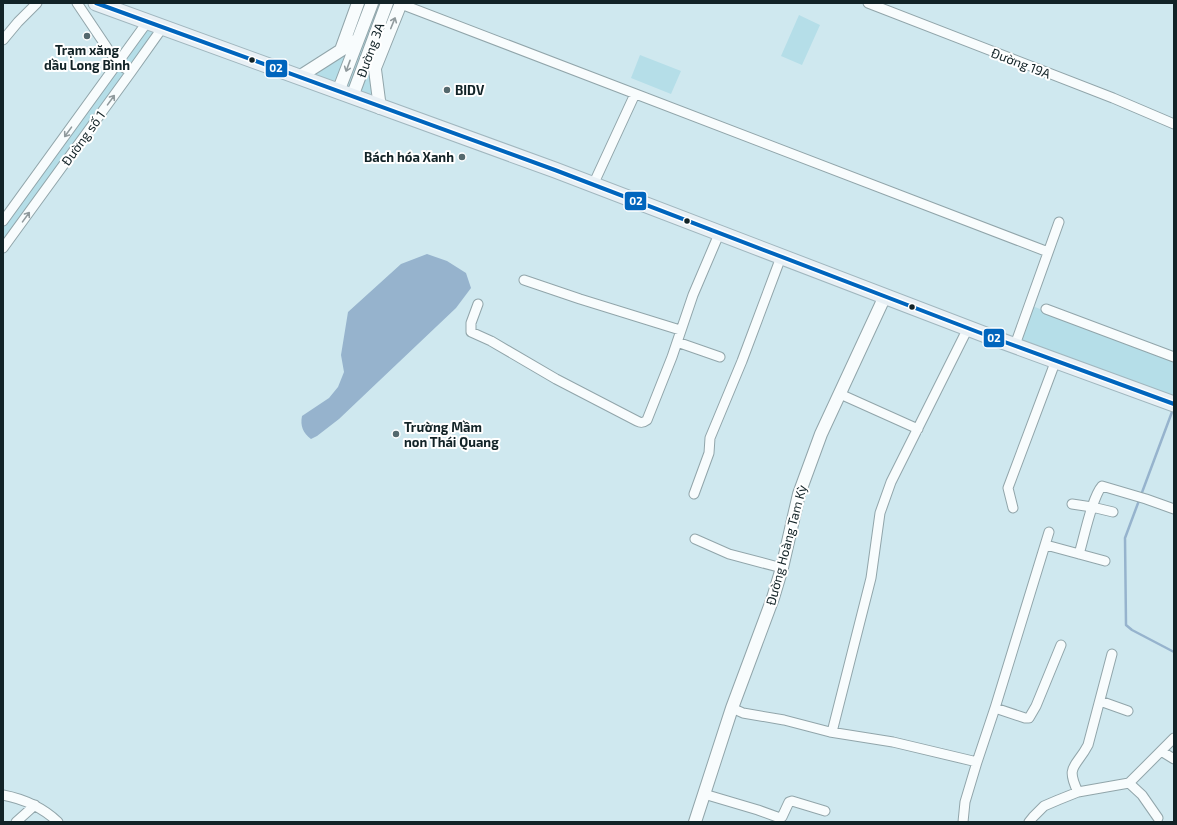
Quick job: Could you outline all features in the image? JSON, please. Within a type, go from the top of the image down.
[{"type":"main road","points":[[96,3],[593,185],[968,328],[1174,404]]},
{"type":"street","points":[[3,40],[37,3]]},
{"type":"street","points":[[77,3],[118,64],[131,72]]},
{"type":"street","points":[[341,50],[358,3]]},
{"type":"street","name":"Đường 3A","points":[[338,92],[372,3]]},
{"type":"street","name":"Đường 3A","points":[[352,97],[387,3]]},
{"type":"street","name":"Đường 19A","points":[[868,3],[1113,98],[1174,124]]},
{"type":"street","points":[[401,4],[1048,252]]},
{"type":"street","name":"Đường 3A","points":[[380,108],[375,68],[401,4]]},
{"type":"street","name":"Đường số 1","points":[[3,221],[148,21]]},
{"type":"street","name":"Đường số 1","points":[[3,248],[163,27]]},
{"type":"street","points":[[299,77],[357,40]]},
{"type":"street","points":[[371,44],[375,68]]},
{"type":"street","points":[[593,185],[635,94]]},
{"type":"street","points":[[1015,345],[1059,222]]},
{"type":"street","points":[[478,304],[471,323],[471,332],[491,341],[556,379],[641,423],[646,420],[677,342],[693,295],[719,234]]},
{"type":"street","points":[[694,494],[709,453],[710,438],[742,361],[781,257]]},
{"type":"street","points":[[524,280],[610,309],[680,330]]},
{"type":"street","name":"Đường Hoàng Tam Kỳ","points":[[694,822],[732,708],[773,598],[782,568],[799,494],[821,434],[885,296]]},
{"type":"street","points":[[1046,309],[1174,357]]},
{"type":"street","points":[[832,732],[871,578],[878,538],[880,512],[891,482],[968,328]]},
{"type":"street","points":[[677,342],[720,357]]},
{"type":"street","points":[[1012,508],[1008,488],[1056,360]]},
{"type":"street","points":[[840,394],[918,429]]},
{"type":"street","points":[[1080,554],[1092,507],[1099,488],[1102,486],[1135,495],[1174,509]]},
{"type":"street","points":[[1072,504],[1113,512]]},
{"type":"street","points":[[963,822],[965,802],[1049,532]]},
{"type":"street","points":[[695,539],[729,554],[782,568]]},
{"type":"street","points":[[1046,545],[1104,561]]},
{"type":"street","points":[[995,708],[1029,718],[1036,706],[1062,645]]},
{"type":"street","points":[[1078,792],[1071,775],[1074,765],[1083,755],[1088,745],[1112,654]]},
{"type":"street","points":[[1100,701],[1128,711]]},
{"type":"street","points":[[732,708],[743,713],[784,720],[832,732],[892,742],[977,762]]},
{"type":"street","points":[[1029,822],[1044,806],[1078,792],[1128,783],[1174,738]]},
{"type":"street","points":[[1161,751],[1174,759]]},
{"type":"street","points":[[1128,783],[1142,795],[1158,818]]},
{"type":"street","points":[[704,794],[780,818],[782,817],[789,802],[792,801],[825,812]]},
{"type":"street","points":[[3,795],[21,799],[35,805],[43,809],[58,822]]},
{"type":"street","points":[[16,822],[35,805]]},
{"type":"shaded area","points":[[377,3],[383,3],[350,91],[344,89]]},
{"type":"shaded area","points":[[799,15],[820,25],[802,65],[781,56]]},
{"type":"shaded area","points":[[148,26],[157,29],[131,68],[122,63]]},
{"type":"shaded area","points":[[349,48],[336,86],[309,76]]},
{"type":"shaded area","points":[[640,55],[681,71],[671,94],[631,78]]},
{"type":"shaded area","points":[[371,60],[374,100],[359,94]]},
{"type":"shaded area","points":[[119,67],[127,73],[3,243],[3,226]]},
{"type":"shaded area","points":[[427,254],[447,261],[466,273],[471,288],[456,308],[339,419],[311,439],[303,429],[301,423],[302,416],[329,398],[338,387],[344,372],[341,355],[348,312],[401,264]]},
{"type":"shaded area","points":[[1032,306],[1174,359],[1174,399],[1019,342]]},
{"type":"waterway","points":[[1172,412],[1125,538],[1126,625],[1132,630],[1174,652]]},
{"type":"transit line","name":"02","points":[[96,3],[555,170],[991,337],[1174,404]]},
{"type":"place","name":"Trạm xăng dầu Long Bình","points":[[87,36]]},
{"type":"place","name":"BIDV","points":[[447,90]]},
{"type":"place","name":"Bách hóa Xanh","points":[[462,157]]},
{"type":"place","name":"Trường Mầm non Thái Quang","points":[[396,434]]}]
